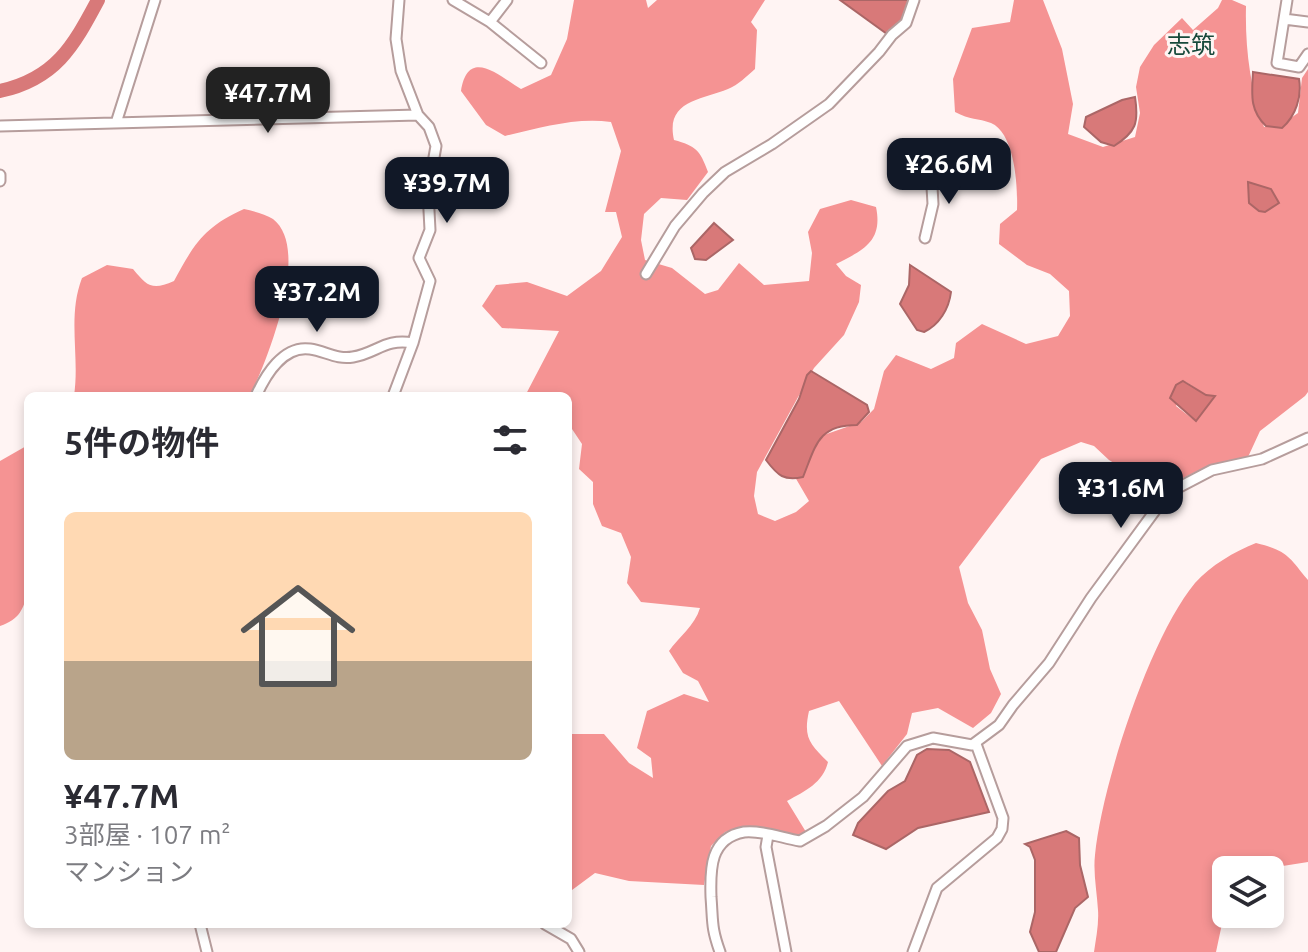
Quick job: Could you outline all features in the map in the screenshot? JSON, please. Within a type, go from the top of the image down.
[{"type":"street","points":[[116,123],[155,0]]},
{"type":"street","points":[[395,392],[413,343],[430,281],[419,258],[430,230],[428,191],[436,146],[429,127],[418,115],[398,55],[395,35],[399,0]]},
{"type":"street","points":[[453,0],[490,22],[541,63]]},
{"type":"street","points":[[490,22],[507,0]]},
{"type":"street","points":[[646,274],[675,226],[703,193],[725,172],[829,104],[906,23],[914,0]]},
{"type":"street","points":[[1287,0],[1277,63],[1299,67],[1308,54]]},
{"type":"street","points":[[1284,19],[1308,22]]},
{"type":"street","points":[[0,126],[418,115]]},
{"type":"street","points":[[925,238],[933,204],[931,170]]},
{"type":"street","points":[[0,175],[0,181]]},
{"type":"street","points":[[258,392],[273,366],[285,356],[303,349],[347,358],[362,356],[389,342],[413,343]]},
{"type":"street","points":[[720,952],[711,920],[712,862],[725,839],[747,832],[800,841],[826,826],[863,797],[907,746],[933,738],[965,746],[976,744],[999,725],[1049,663],[1091,598],[1168,493],[1212,470],[1262,459],[1308,438]]},
{"type":"street","points":[[913,952],[937,888],[997,838],[1002,829],[1003,818],[976,744]]},
{"type":"street","points":[[768,835],[766,847],[786,952]]},
{"type":"street","points":[[201,928],[207,952]]},
{"type":"street","points":[[552,928],[571,939],[579,952]]},
{"type":"shaded area","points":[[574,0],[646,0],[648,8],[657,0],[765,0],[751,22],[757,30],[755,69],[732,87],[688,104],[675,117],[674,140],[696,150],[708,172],[687,200],[661,198],[644,214],[641,240],[645,260],[672,268],[705,294],[718,290],[739,263],[764,285],[809,281],[812,253],[808,232],[820,209],[851,200],[876,207],[877,228],[874,236],[863,249],[836,264],[846,276],[861,285],[859,302],[844,335],[814,368],[757,472],[754,496],[758,514],[775,521],[796,512],[809,501],[795,477],[821,436],[861,422],[874,409],[884,371],[896,355],[931,369],[954,358],[956,343],[982,324],[1026,344],[1058,336],[1070,316],[1069,291],[1050,274],[1027,265],[999,244],[1000,224],[1017,210],[1016,175],[1010,149],[999,129],[991,123],[955,112],[953,79],[972,28],[1010,22],[1014,0],[1043,0],[1062,49],[1073,104],[1068,134],[1103,147],[1135,137],[1140,113],[1136,87],[1140,67],[1154,45],[1182,18],[1193,30],[1218,8],[1222,0],[1232,0],[1246,6],[1249,67],[1264,127],[1278,127],[1298,113],[1302,78],[1308,69],[1308,392],[1260,431],[1248,457],[1208,466],[1158,490],[1109,460],[1094,446],[1081,442],[1041,459],[959,567],[968,603],[982,630],[990,669],[1001,694],[991,713],[973,728],[938,708],[912,713],[907,734],[882,766],[839,701],[809,711],[807,728],[810,740],[828,762],[818,781],[787,801],[806,832],[795,836],[751,826],[725,832],[711,846],[704,885],[629,881],[595,873],[572,890],[572,734],[604,734],[629,763],[653,778],[651,758],[637,748],[647,711],[684,694],[709,702],[698,681],[683,673],[669,651],[691,625],[700,608],[641,602],[627,583],[631,557],[621,533],[602,526],[593,504],[593,482],[579,469],[582,444],[572,429],[572,392],[527,392],[559,331],[502,328],[482,306],[496,285],[527,282],[567,296],[601,271],[622,237],[616,212],[605,212],[621,151],[611,122],[571,122],[505,136],[486,125],[461,91],[470,70],[477,67],[494,72],[521,89],[551,75],[567,39]],"holes":[[[1186,382],[1215,397],[1194,420],[1176,406]]]},
{"type":"shaded area","points":[[840,0],[909,0],[903,21],[887,34]]},
{"type":"shaded area","points":[[1253,72],[1299,79],[1297,105],[1282,128],[1266,126],[1257,114],[1253,101]]},
{"type":"shaded area","points":[[1135,97],[1134,126],[1114,146],[1101,142],[1084,127],[1086,117]]},
{"type":"shaded area","points":[[1248,182],[1271,189],[1279,203],[1265,212],[1259,211],[1249,203]]},
{"type":"shaded area","points":[[244,209],[273,219],[284,234],[288,254],[287,279],[275,333],[252,392],[74,392],[75,307],[82,278],[107,265],[133,269],[150,285],[160,286],[174,281],[202,238]]},
{"type":"shaded area","points":[[714,223],[733,240],[706,260],[695,259],[691,248]]},
{"type":"shaded area","points":[[910,265],[951,292],[942,316],[924,332],[917,330],[900,304],[909,285]]},
{"type":"shaded area","points":[[811,371],[867,405],[869,412],[857,425],[826,433],[816,446],[803,477],[786,478],[766,460]]},
{"type":"shaded area","points":[[1183,381],[1206,395],[1215,396],[1196,421],[1170,398],[1176,385]]},
{"type":"shaded area","points":[[24,447],[24,604],[20,613],[0,626],[0,461]]},
{"type":"shaded area","points":[[1256,543],[1275,549],[1296,565],[1308,580],[1308,862],[1284,866],[1284,856],[1212,856],[1212,928],[1221,928],[1216,952],[1094,952],[1098,915],[1095,862],[1099,825],[1118,752],[1145,674],[1178,607],[1195,583],[1208,570]]},
{"type":"shaded area","points":[[927,749],[949,750],[970,762],[989,812],[918,828],[886,849],[853,835],[858,823],[888,791],[905,781],[917,755]]},
{"type":"shaded area","points":[[1066,831],[1079,838],[1080,865],[1088,897],[1075,908],[1056,952],[1039,952],[1030,932],[1035,912],[1035,860],[1030,847],[1025,844]]},
{"type":"waterway","points":[[0,91],[35,78],[60,59],[98,0]]},
{"type":"district","name":"志筑","points":[[1191,45]]}]
